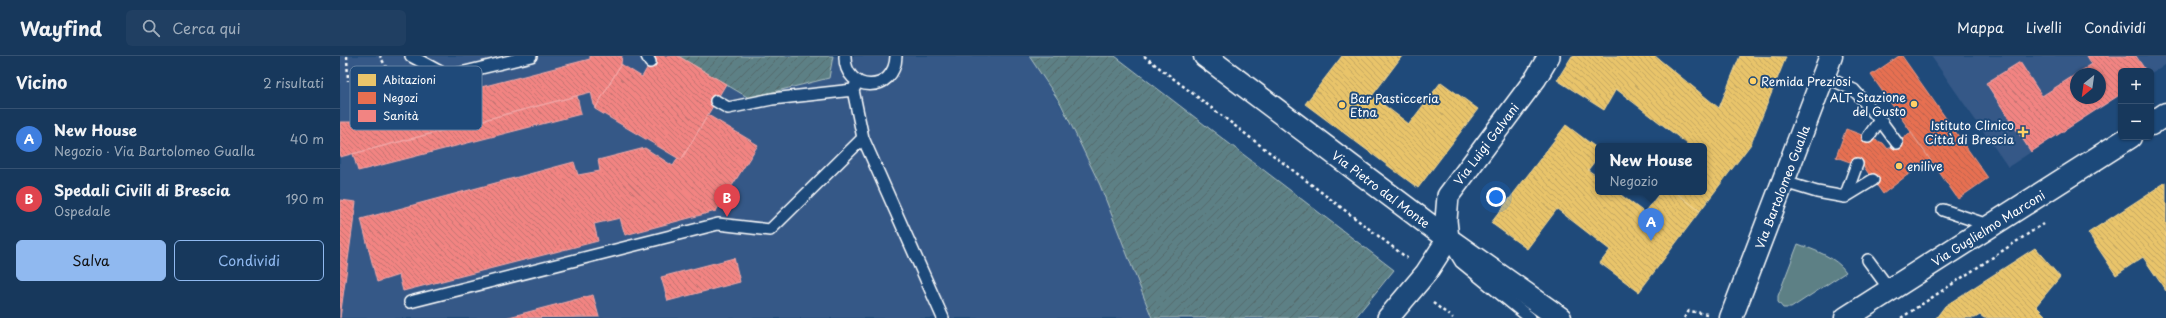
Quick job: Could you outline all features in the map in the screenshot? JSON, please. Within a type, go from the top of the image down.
[{"type":"street","name":"Via Pietro dal Monte","points":[[1205,56],[1448,240],[1560,318]]},
{"type":"street","name":"Via Luigi Galvani","points":[[1448,240],[1446,220],[1448,196],[1536,78],[1548,56]]},
{"type":"street","name":"Via Bartolomeo Gualla","points":[[1721,317],[1784,182],[1827,66]]},
{"type":"street","points":[[2154,122],[2166,114]]},
{"type":"street","name":"Via Guglielmo Marconi","points":[[1846,318],[2125,140]]},
{"type":"street","points":[[1388,318],[1426,273],[1448,240]]},
{"type":"lane","points":[[411,56],[430,66]]},
{"type":"lane","points":[[482,68],[531,56]]},
{"type":"lane","points":[[845,56],[847,70],[856,86],[863,138],[943,318]]},
{"type":"lane","points":[[893,71],[896,56]]},
{"type":"lane","points":[[716,101],[728,108],[772,99],[856,86],[874,85],[888,78],[902,56]]},
{"type":"lane","points":[[1827,66],[1854,90],[1880,120],[1897,143]]},
{"type":"lane","points":[[1868,138],[1880,120]]},
{"type":"lane","points":[[410,302],[718,224],[770,230],[863,138]]},
{"type":"lane","points":[[1845,197],[1857,164]]},
{"type":"lane","points":[[1784,182],[1817,192],[1845,197],[1873,180]]},
{"type":"lane","points":[[1943,210],[1992,226]]},
{"type":"lane","points":[[1448,240],[1461,262],[1530,318]]},
{"type":"lane","points":[[1868,260],[1890,290]]},
{"type":"path","points":[[347,56],[348,81]]},
{"type":"path","points":[[380,56],[385,66]]},
{"type":"path","points":[[1144,56],[1426,273]]},
{"type":"path","points":[[1901,318],[2048,221]]},
{"type":"path","points":[[1684,318],[1689,311],[1721,317]]},
{"type":"shaded area","points":[[340,56],[678,56],[749,98],[829,78],[833,56],[1029,56],[1060,105],[1099,181],[1129,253],[1151,318],[340,318]]},
{"type":"shaded area","name":"Istituto Clinico Città di Brescia","points":[[1931,56],[2166,56],[2166,64],[2154,71],[2154,68],[2118,68],[2118,95],[2106,103],[2106,68],[2070,68],[2070,104],[2104,104],[2008,167]]},
{"type":"green space","points":[[678,56],[833,56],[829,78],[749,98]]},
{"type":"green space","points":[[1029,56],[1115,56],[1394,270],[1355,318],[1152,318],[1100,185],[1061,104]]},
{"type":"green space","points":[[1798,244],[1831,258],[1846,272],[1791,308],[1783,308],[1778,302],[1778,296]]},
{"type":"building: Abitazioni","points":[[1342,56],[1402,56],[1372,96],[1409,124],[1441,82],[1478,109],[1418,188],[1305,104]]},
{"type":"building: Abitazioni","points":[[1572,56],[1655,56],[1719,108],[1740,56],[1786,57],[1751,144],[1700,211],[1679,195],[1707,195],[1707,143],[1686,143],[1616,89],[1604,110],[1557,80]]},
{"type":"building: Abitazioni","points":[[1566,125],[1595,147],[1595,161],[1588,170],[1595,175],[1595,195],[1621,195],[1645,213],[1658,195],[1679,195],[1700,211],[1639,292],[1600,263],[1610,250],[1557,209],[1527,249],[1491,223]]},
{"type":"building: Abitazioni","points":[[2166,182],[2166,291],[2143,257],[2116,275],[2088,233]]},
{"type":"building: Abitazioni","points":[[2035,248],[2060,277],[2036,306],[2048,318],[1984,318],[1980,315],[1975,318],[1936,318],[1945,306]]},
{"type":"building: Negozi","name":"ALT Stazione del Gusto","points":[[1899,56],[1902,56],[1988,178],[1958,199],[1871,75]]},
{"type":"building: Negozi","points":[[1846,129],[1883,143],[1888,149],[1911,133],[1931,161],[1906,176],[1883,194],[1864,167],[1836,157]]},
{"type":"building: Sanità","points":[[590,56],[622,56],[621,64],[595,109],[591,92],[482,120],[482,87],[590,59]]},
{"type":"building: Sanità","points":[[654,56],[678,56],[726,84],[681,160],[595,109],[621,64],[642,77]]},
{"type":"building: Sanità","points":[[2087,56],[2136,56],[2144,68],[2118,68],[2118,96],[2106,104],[2106,68],[2086,68],[2092,64]]},
{"type":"building: Sanità","points":[[2020,62],[2042,96],[2070,78],[2070,104],[2105,104],[2031,152],[1986,83]]},
{"type":"building: Sanità","points":[[577,96],[581,114],[358,171],[353,154],[446,130],[482,130],[482,121]]},
{"type":"building: Sanità","points":[[708,115],[758,145],[716,211],[625,235],[620,218],[594,224],[598,241],[403,291],[399,275],[377,282],[361,219],[574,162],[578,175],[600,171],[598,160],[645,148],[673,166],[678,158],[681,160]]},
{"type":"building: Sanità","points":[[340,122],[350,122],[350,130],[444,130],[340,157]]},
{"type":"building: Sanità","points":[[340,200],[356,202],[340,318]]},
{"type":"building: Sanità","points":[[734,258],[740,282],[668,301],[661,277]]},
{"type":"building: Sanità","points":[[593,295],[599,317],[505,318]]},
{"type":"place","name":"Remida Preziosi","points":[[1753,81]]},
{"type":"place","name":"ALT Stazione del Gusto","points":[[1914,104]]},
{"type":"place","name":"Bar Pasticceria Etna","points":[[1342,105]]},
{"type":"place","name":"Istituto Clinico Città di Brescia","points":[[2023,132]]},
{"type":"place","name":"enilive","points":[[1899,166]]},
{"type":"place","name":"Spedali Civili di Brescia","points":[[727,217]]},
{"type":"place","name":"New House","points":[[1651,241]]}]
